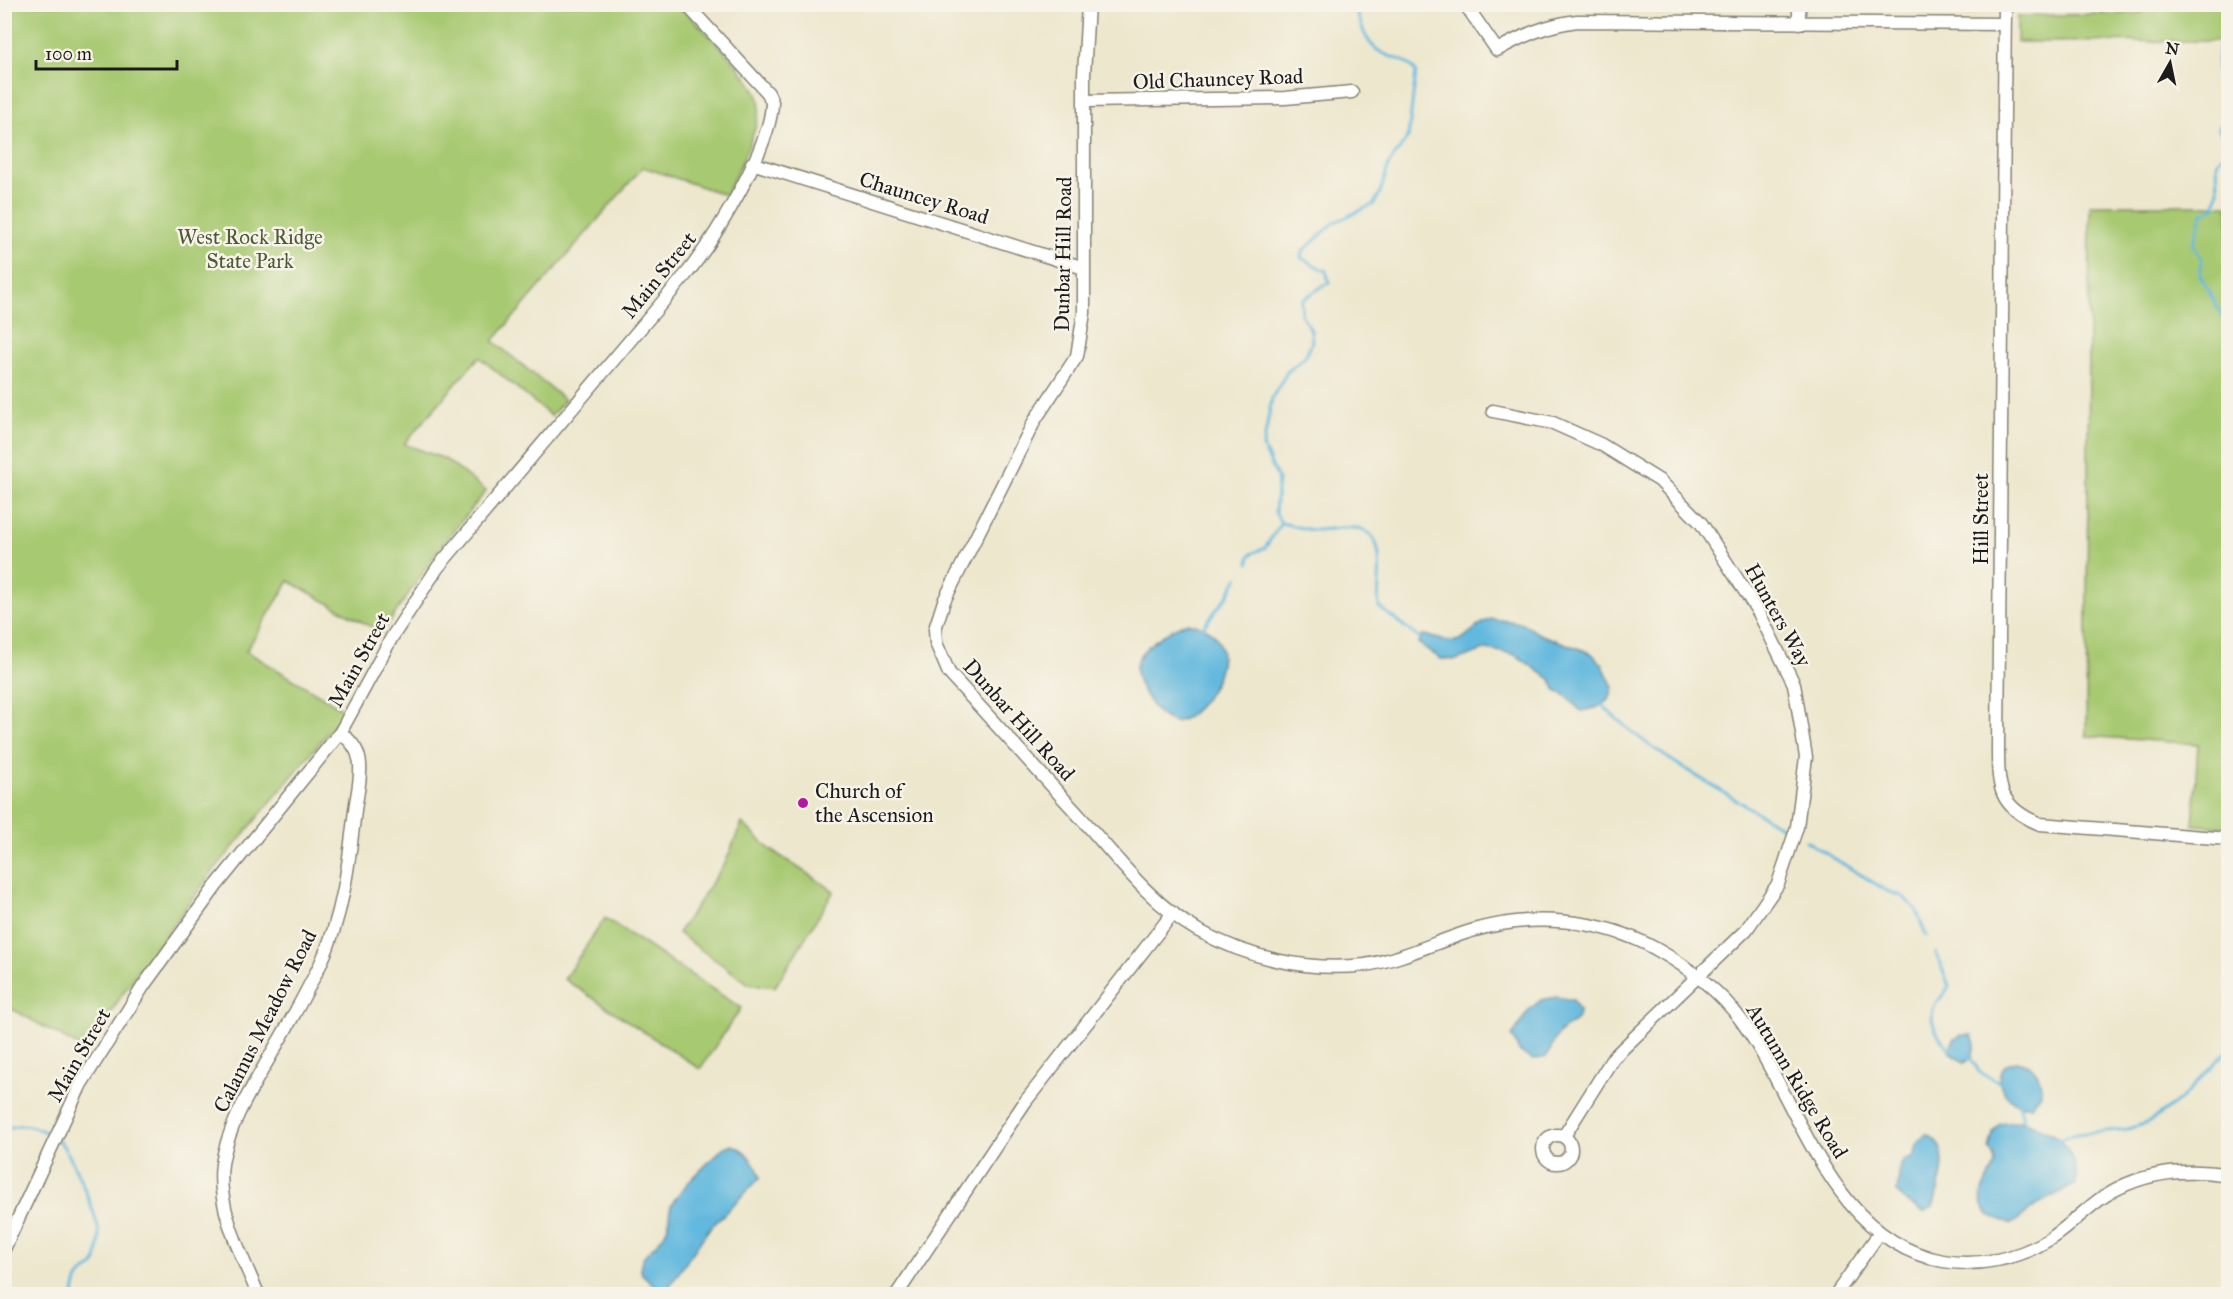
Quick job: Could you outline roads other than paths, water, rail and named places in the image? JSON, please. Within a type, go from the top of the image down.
[{"type":"street","name":"Main Street","points":[[4,1249],[93,1062],[151,976],[216,886],[340,733],[392,637],[438,567],[701,256],[723,222],[753,163],[771,108],[768,93],[686,4]]},
{"type":"street","name":"Dunbar Hill Road","points":[[1088,4],[1084,101],[1083,328],[1077,356],[1035,420],[951,581],[939,614],[936,643],[949,673],[1116,857],[1173,913]]},
{"type":"street","points":[[1465,4],[1497,50],[1531,31],[1577,21],[2005,24]]},
{"type":"street","points":[[1799,4],[1799,23]]},
{"type":"street","name":"Hill Street","points":[[2005,4],[1998,746],[2001,793],[2015,812],[2040,824],[2229,839]]},
{"type":"street","name":"Old Chauncey Road","points":[[1084,101],[1285,98],[1352,92]]},
{"type":"street","name":"Chauncey Road","points":[[753,163],[1084,268]]},
{"type":"street","name":"Hunters Way","points":[[1493,411],[1553,423],[1602,445],[1660,481],[1701,523],[1759,613],[1794,684],[1806,757],[1794,837],[1778,885],[1746,930],[1613,1058],[1564,1136]]},
{"type":"street","name":"Calamus Meadow Road","points":[[258,1294],[226,1209],[221,1184],[223,1162],[240,1111],[316,972],[336,921],[352,837],[360,759],[354,744],[340,733]]},
{"type":"street","points":[[897,1294],[1025,1102],[1173,913]]},
{"type":"street","name":"Autumn Ridge Road","points":[[1173,913],[1210,937],[1248,952],[1287,963],[1333,967],[1389,960],[1495,926],[1541,920],[1568,922],[1614,931],[1635,939],[1698,976],[1739,1017],[1841,1191],[1859,1216],[1895,1245],[1924,1256],[1954,1262],[1985,1262],[2023,1252],[2050,1239],[2097,1201],[2132,1182],[2180,1172],[2229,1175]]},
{"type":"street","points":[[1836,1294],[1879,1234]]},
{"type":"water","points":[[1492,619],[1522,623],[1539,634],[1591,653],[1602,664],[1613,687],[1609,700],[1596,708],[1581,711],[1565,695],[1556,691],[1551,680],[1516,655],[1487,649],[1456,660],[1441,659],[1418,643],[1423,635],[1448,641],[1460,640],[1480,624]]},
{"type":"water","points":[[1187,623],[1208,630],[1219,642],[1222,657],[1218,675],[1210,692],[1199,707],[1187,717],[1175,722],[1162,716],[1149,702],[1137,679],[1136,670],[1140,656],[1145,649],[1174,628]]},
{"type":"water","points":[[1557,997],[1573,1000],[1579,1010],[1577,1019],[1561,1031],[1546,1057],[1532,1060],[1519,1051],[1512,1036],[1529,1010],[1541,1000]]},
{"type":"water","points":[[1962,1035],[1972,1035],[1975,1044],[1972,1058],[1964,1063],[1949,1051],[1954,1039]]},
{"type":"water","points":[[2016,1061],[2032,1068],[2040,1081],[2041,1094],[2031,1106],[2022,1106],[2014,1102],[2002,1088],[1999,1079],[2006,1065]]},
{"type":"water","points":[[2021,1121],[2054,1135],[2062,1142],[2073,1159],[2076,1184],[2040,1203],[2012,1224],[1988,1215],[1982,1204],[1981,1194],[1994,1166],[1994,1158],[1989,1149],[1993,1132],[2000,1124]]},
{"type":"water","points":[[1926,1134],[1935,1140],[1940,1148],[1943,1168],[1933,1207],[1923,1212],[1905,1201],[1897,1192],[1900,1167],[1904,1160],[1914,1156],[1916,1145]]},
{"type":"water","points":[[732,1145],[750,1158],[760,1178],[709,1229],[664,1294],[642,1274],[644,1256],[665,1233],[671,1206],[681,1191],[724,1147]]},
{"type":"waterway","points":[[1353,4],[1364,33],[1371,44],[1385,55],[1407,63],[1416,72],[1408,137],[1389,164],[1374,204],[1335,222],[1302,252],[1301,258],[1326,271],[1329,282],[1302,300],[1301,314],[1311,330],[1312,342],[1305,357],[1287,372],[1272,398],[1263,447],[1278,479],[1275,512],[1281,523],[1313,530],[1354,528],[1370,534],[1376,543],[1379,556],[1379,607],[1422,640]]},
{"type":"waterway","points":[[2220,35],[2217,67],[2228,103]]},
{"type":"waterway","points":[[2228,106],[2227,118],[2218,128],[2227,141],[2226,152],[2217,161],[2218,191],[2215,207],[2203,213],[2193,245],[2202,259],[2200,275],[2225,321],[2228,344]]},
{"type":"waterway","points":[[1249,563],[1252,554],[1265,548],[1281,523]]},
{"type":"waterway","points":[[1203,627],[1228,595],[1238,577]]},
{"type":"waterway","points":[[1599,702],[1620,722],[1665,756],[1787,831]]},
{"type":"waterway","points":[[1806,841],[1887,891],[1902,896],[1916,909],[1926,936]]},
{"type":"waterway","points":[[1936,953],[1949,986],[1935,1005],[1933,1024],[1939,1037],[1953,1050]]},
{"type":"waterway","points":[[2058,1140],[2076,1134],[2128,1129],[2149,1122],[2182,1098],[2228,1050]]},
{"type":"waterway","points":[[1971,1057],[1979,1072],[2000,1082]]},
{"type":"waterway","points":[[2019,1102],[2024,1124]]},
{"type":"waterway","points":[[4,1130],[23,1125],[53,1136]]},
{"type":"waterway","points":[[58,1140],[83,1185],[99,1234],[94,1266],[79,1277],[74,1294]]},
{"type":"waterway","points":[[2222,1294],[2228,1284]]},
{"type":"place","name":"Church of the Ascension","points":[[803,803]]},
{"type":"park label","name":"West Rock Ridge State Park","points":[[250,249]]}]
